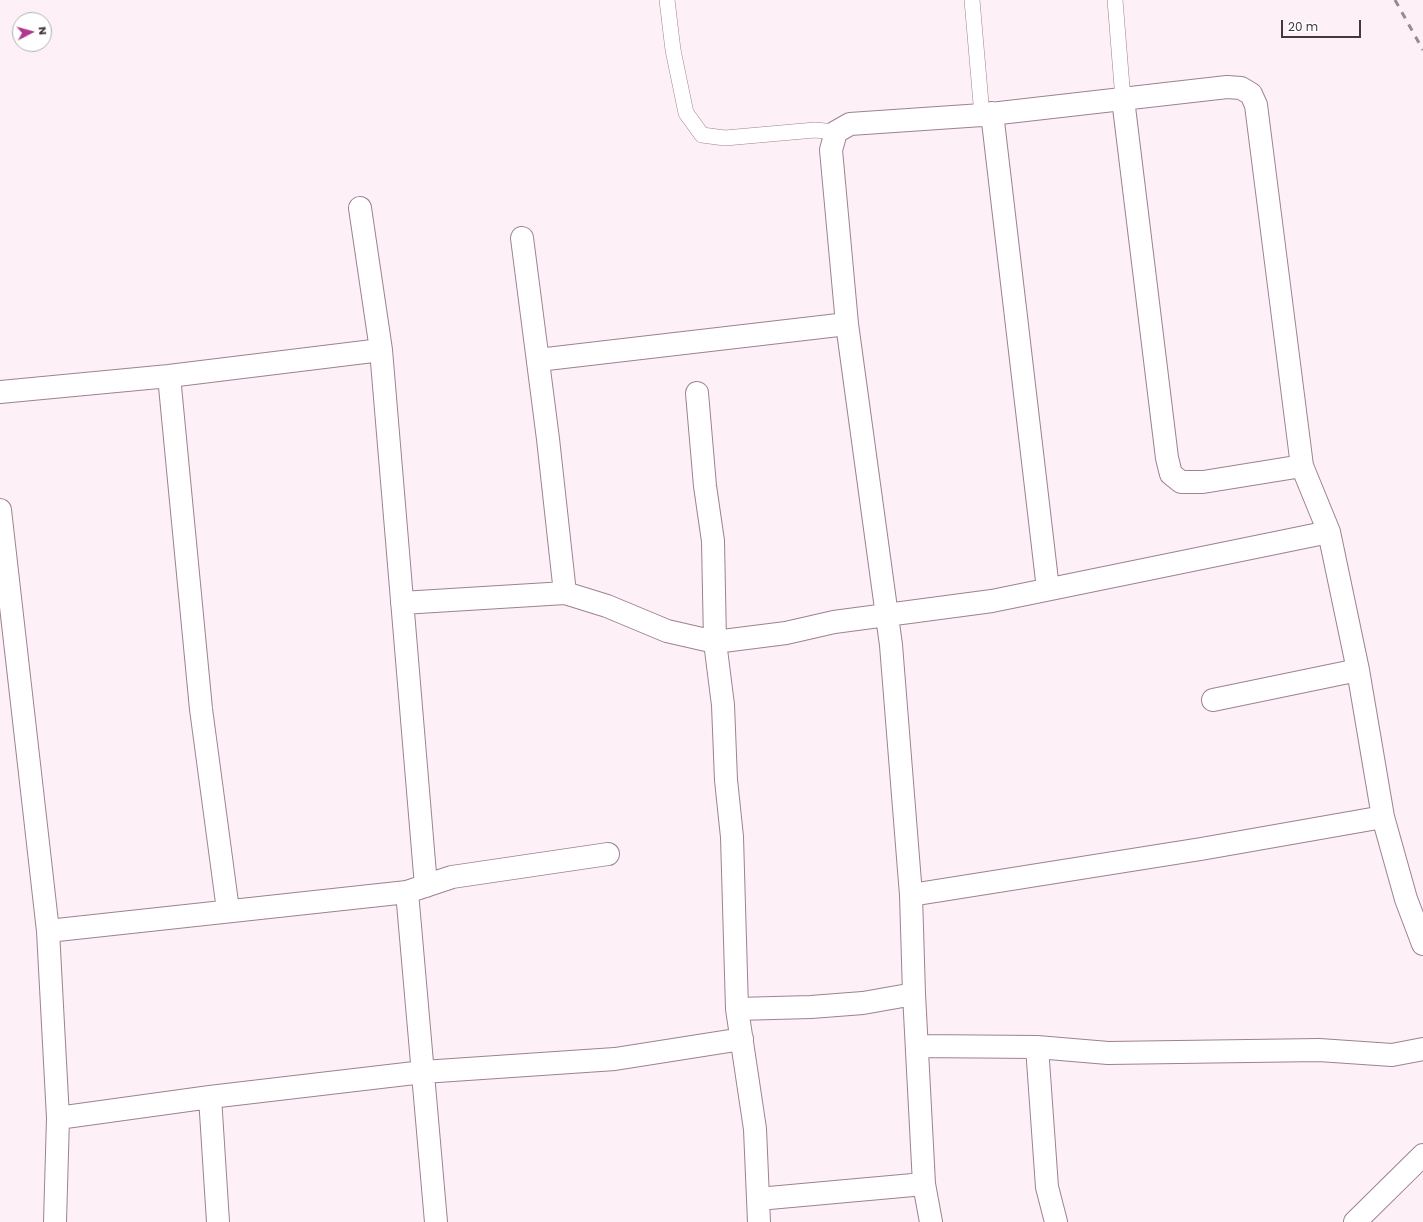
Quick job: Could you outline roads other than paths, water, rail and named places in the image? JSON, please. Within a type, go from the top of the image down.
[{"type":"street","points":[[931,1222],[924,1184],[914,994],[911,895],[891,645],[886,617],[848,324],[831,150],[836,132],[850,124],[987,114],[1228,87],[1241,88],[1251,94],[1256,105],[1302,466],[1329,532],[1358,670],[1383,817],[1406,899],[1423,944]]},
{"type":"street","points":[[1123,99],[1166,458],[1171,474],[1181,482],[1203,482],[1302,466]]},
{"type":"street","points":[[987,114],[1048,589]]},
{"type":"street","points":[[360,208],[381,350],[402,603],[423,1072],[436,1222]]},
{"type":"street","points":[[522,238],[548,439],[565,593]]},
{"type":"street","points":[[538,360],[848,324]]},
{"type":"street","points":[[0,392],[169,376],[381,350]]},
{"type":"street","points":[[169,376],[201,709],[228,910]]},
{"type":"street","points":[[697,393],[704,479],[713,541],[715,642],[723,705],[726,780],[732,837],[737,1010],[755,1128],[759,1222]]},
{"type":"street","points":[[0,510],[48,932],[58,1118],[55,1222]]},
{"type":"street","points":[[402,603],[565,593],[607,606],[667,631],[715,642],[786,633],[834,622],[886,617],[992,601],[1329,532]]},
{"type":"street","points":[[1213,700],[1358,670]]},
{"type":"street","points":[[911,895],[1201,849],[1383,817]]},
{"type":"street","points":[[48,932],[416,889],[452,878],[608,854]]},
{"type":"street","points":[[737,1010],[863,1003],[914,994]]},
{"type":"street","points":[[58,1118],[210,1097],[423,1072],[615,1059],[742,1039]]},
{"type":"street","points":[[917,1046],[1037,1047],[1123,1054],[1318,1050],[1392,1054],[1423,1049]]},
{"type":"street","points":[[1037,1047],[1047,1186],[1056,1222]]},
{"type":"street","points":[[210,1097],[218,1222]]},
{"type":"street","points":[[1355,1222],[1423,1155]]},
{"type":"street","points":[[758,1199],[924,1184]]},
{"type":"lane","points":[[667,0],[673,50],[686,113],[702,135],[725,138],[814,130],[836,132]]},
{"type":"lane","points":[[972,0],[987,114]]},
{"type":"lane","points":[[1116,0],[1123,99]]},
{"type":"railway","points":[[1395,0],[1423,50]]}]
